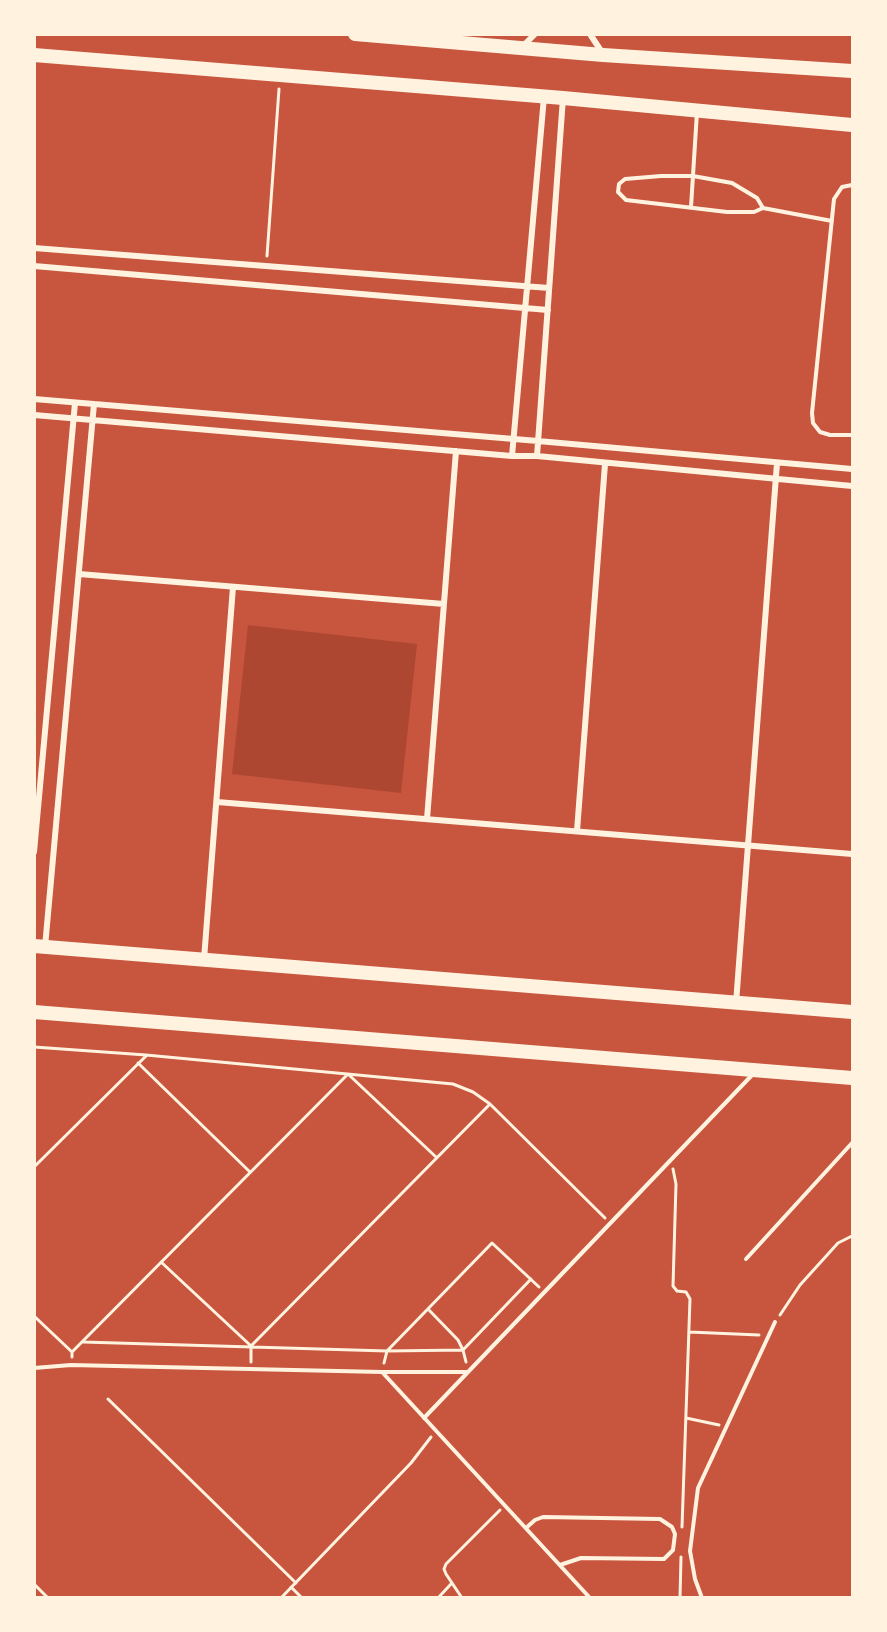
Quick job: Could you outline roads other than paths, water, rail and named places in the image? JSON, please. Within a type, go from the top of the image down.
[{"type":"main road","points":[[355,34],[603,55],[852,71]]},
{"type":"main road","points":[[34,55],[544,96],[852,125]]},
{"type":"main road","points":[[40,947],[852,1012]]},
{"type":"main road","points":[[34,1012],[852,1078]]},
{"type":"street","points":[[522,47],[535,34]]},
{"type":"street","points":[[590,34],[603,55]]},
{"type":"street","points":[[512,456],[544,96]]},
{"type":"street","points":[[537,456],[563,98]]},
{"type":"street","points":[[34,248],[549,288]]},
{"type":"street","points":[[34,266],[548,310]]},
{"type":"street","points":[[34,399],[852,470]]},
{"type":"street","points":[[34,852],[75,402]]},
{"type":"street","points":[[40,947],[79,574],[94,404]]},
{"type":"street","points":[[34,415],[512,456],[537,456],[852,486]]},
{"type":"street","points":[[427,819],[456,451]]},
{"type":"street","points":[[736,1003],[777,463]]},
{"type":"street","points":[[577,831],[604,464]]},
{"type":"street","points":[[79,574],[444,604]]},
{"type":"street","points":[[204,960],[233,587]]},
{"type":"street","points":[[34,758],[43,759]]},
{"type":"street","points":[[217,802],[852,854]]},
{"type":"lane","points":[[691,207],[697,110]]},
{"type":"lane","points":[[763,208],[757,198],[732,183],[693,176],[628,178],[621,181],[618,188],[620,195],[626,200],[739,213],[757,212],[763,208],[832,220]]},
{"type":"lane","points":[[852,184],[842,187],[835,194],[812,418],[816,428],[825,434],[852,435]]},
{"type":"lane","points":[[424,1418],[758,1070]]},
{"type":"lane","points":[[746,1259],[852,1143]]},
{"type":"lane","points":[[702,1598],[695,1579],[690,1551],[698,1488],[775,1322]]},
{"type":"lane","points":[[34,1368],[71,1365],[251,1370],[468,1372]]},
{"type":"lane","points":[[382,1372],[590,1598]]},
{"type":"lane","points":[[526,1528],[535,1520],[543,1517],[660,1519],[672,1527],[675,1534],[673,1550],[664,1559],[581,1558],[560,1565]]}]
